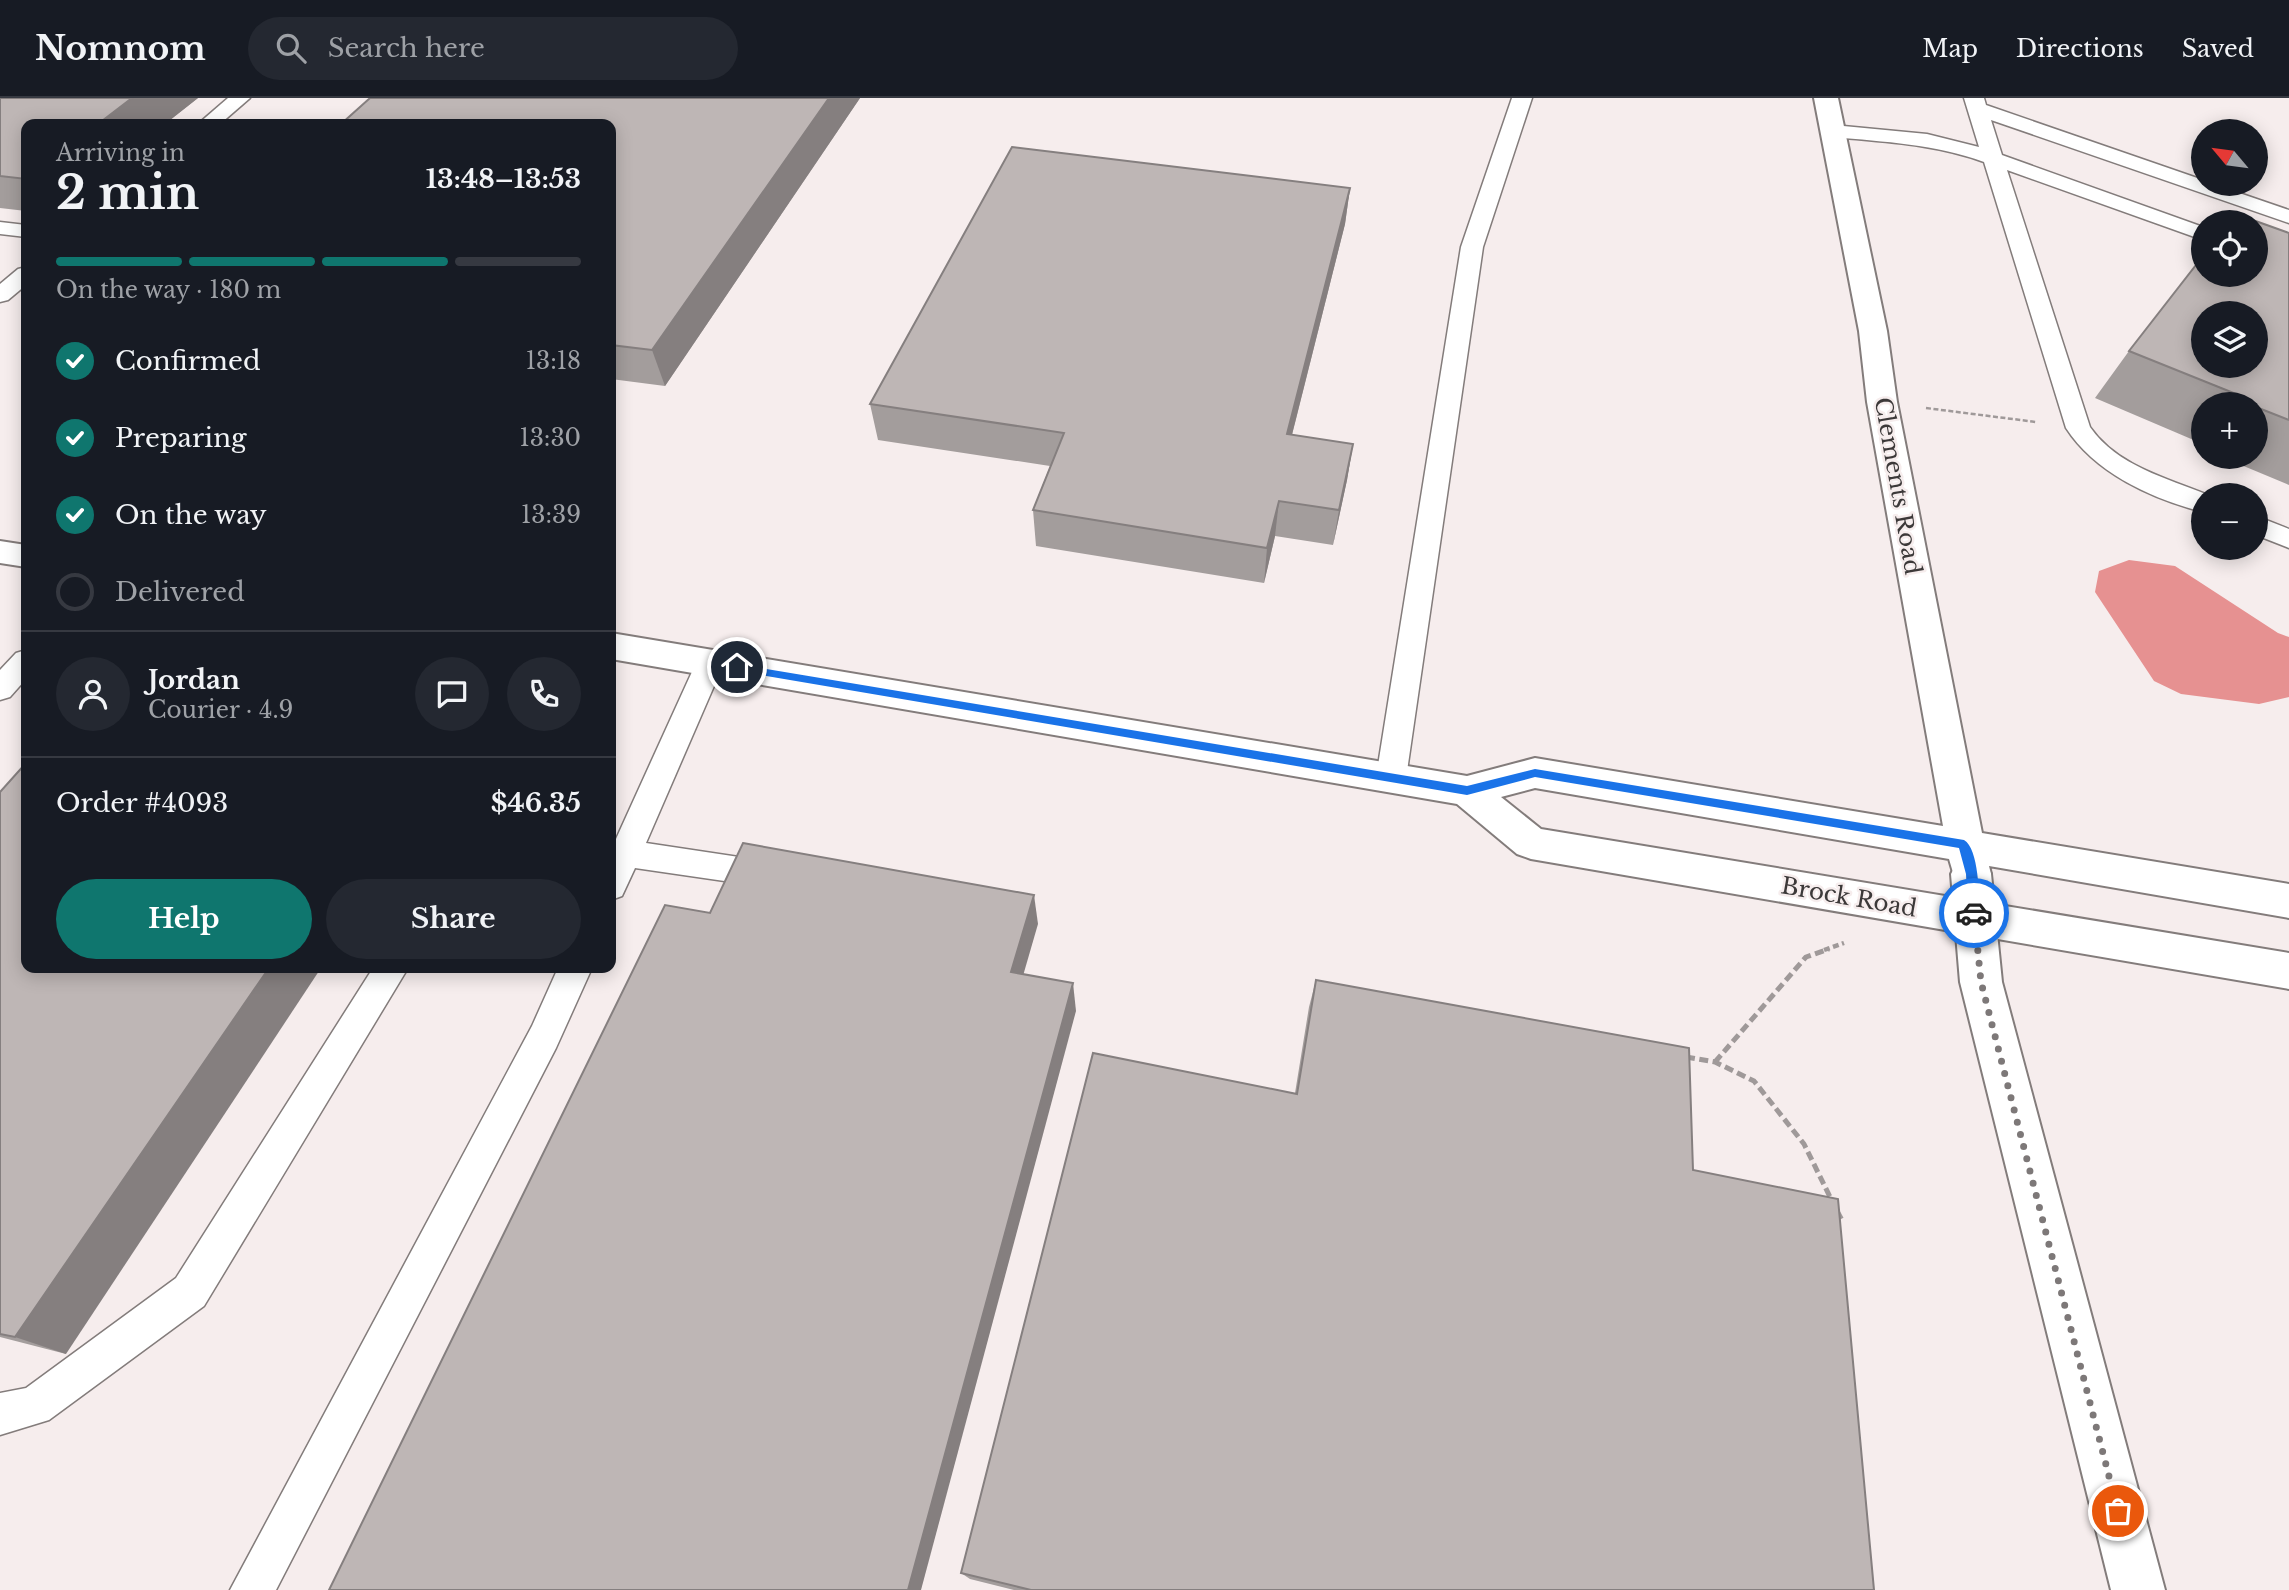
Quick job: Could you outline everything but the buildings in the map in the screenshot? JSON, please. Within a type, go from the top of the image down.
[{"type":"main road","name":"Clements Road","points":[[1826,98],[1873,331],[1882,401],[1970,879],[1981,982],[2138,1590]]},
{"type":"main road","points":[[0,552],[21,555]]},
{"type":"main road","name":"Brock Road","points":[[616,647],[1467,791],[1535,773],[1970,879],[2289,971]]},
{"type":"main road","name":"Brock Road","points":[[1467,791],[1531,843],[1970,879],[2289,901]]},
{"type":"lane","points":[[214,119],[240,98]]},
{"type":"lane","points":[[1391,778],[1472,247],[1522,98]]},
{"type":"lane","points":[[1976,103],[2084,440],[2109,459],[2191,497]]},
{"type":"lane","points":[[1976,103],[2289,217]]},
{"type":"lane","points":[[1833,131],[1941,142],[1993,158],[2191,230]]},
{"type":"lane","points":[[0,228],[21,230]]},
{"type":"lane","points":[[0,295],[21,278]]},
{"type":"lane","points":[[2268,530],[2289,540]]},
{"type":"lane","points":[[616,874],[710,663]]},
{"type":"lane","points":[[0,689],[21,666]]},
{"type":"lane","points":[[625,853],[803,879]]},
{"type":"lane","points":[[0,1414],[35,1406],[190,1292],[388,973]]},
{"type":"lane","points":[[252,1590],[544,1037],[573,973]]},
{"type":"path","points":[[1882,401],[2078,428]]},
{"type":"path","points":[[1715,1062],[1806,957],[1851,940]]},
{"type":"path","points":[[1676,1055],[1715,1062],[1754,1081],[1804,1144],[1843,1222]]},
{"type":"shaded area","points":[[2129,560],[2175,566],[2278,633],[2289,637],[2289,697],[2259,704],[2181,694],[2154,681],[2095,592],[2099,571]]},
{"type":"way so far","points":[[1974,913],[1981,982],[2118,1511]]},
{"type":"route","points":[[737,667],[1467,791],[1535,773],[1964,845],[1971,874],[1974,913]]}]
